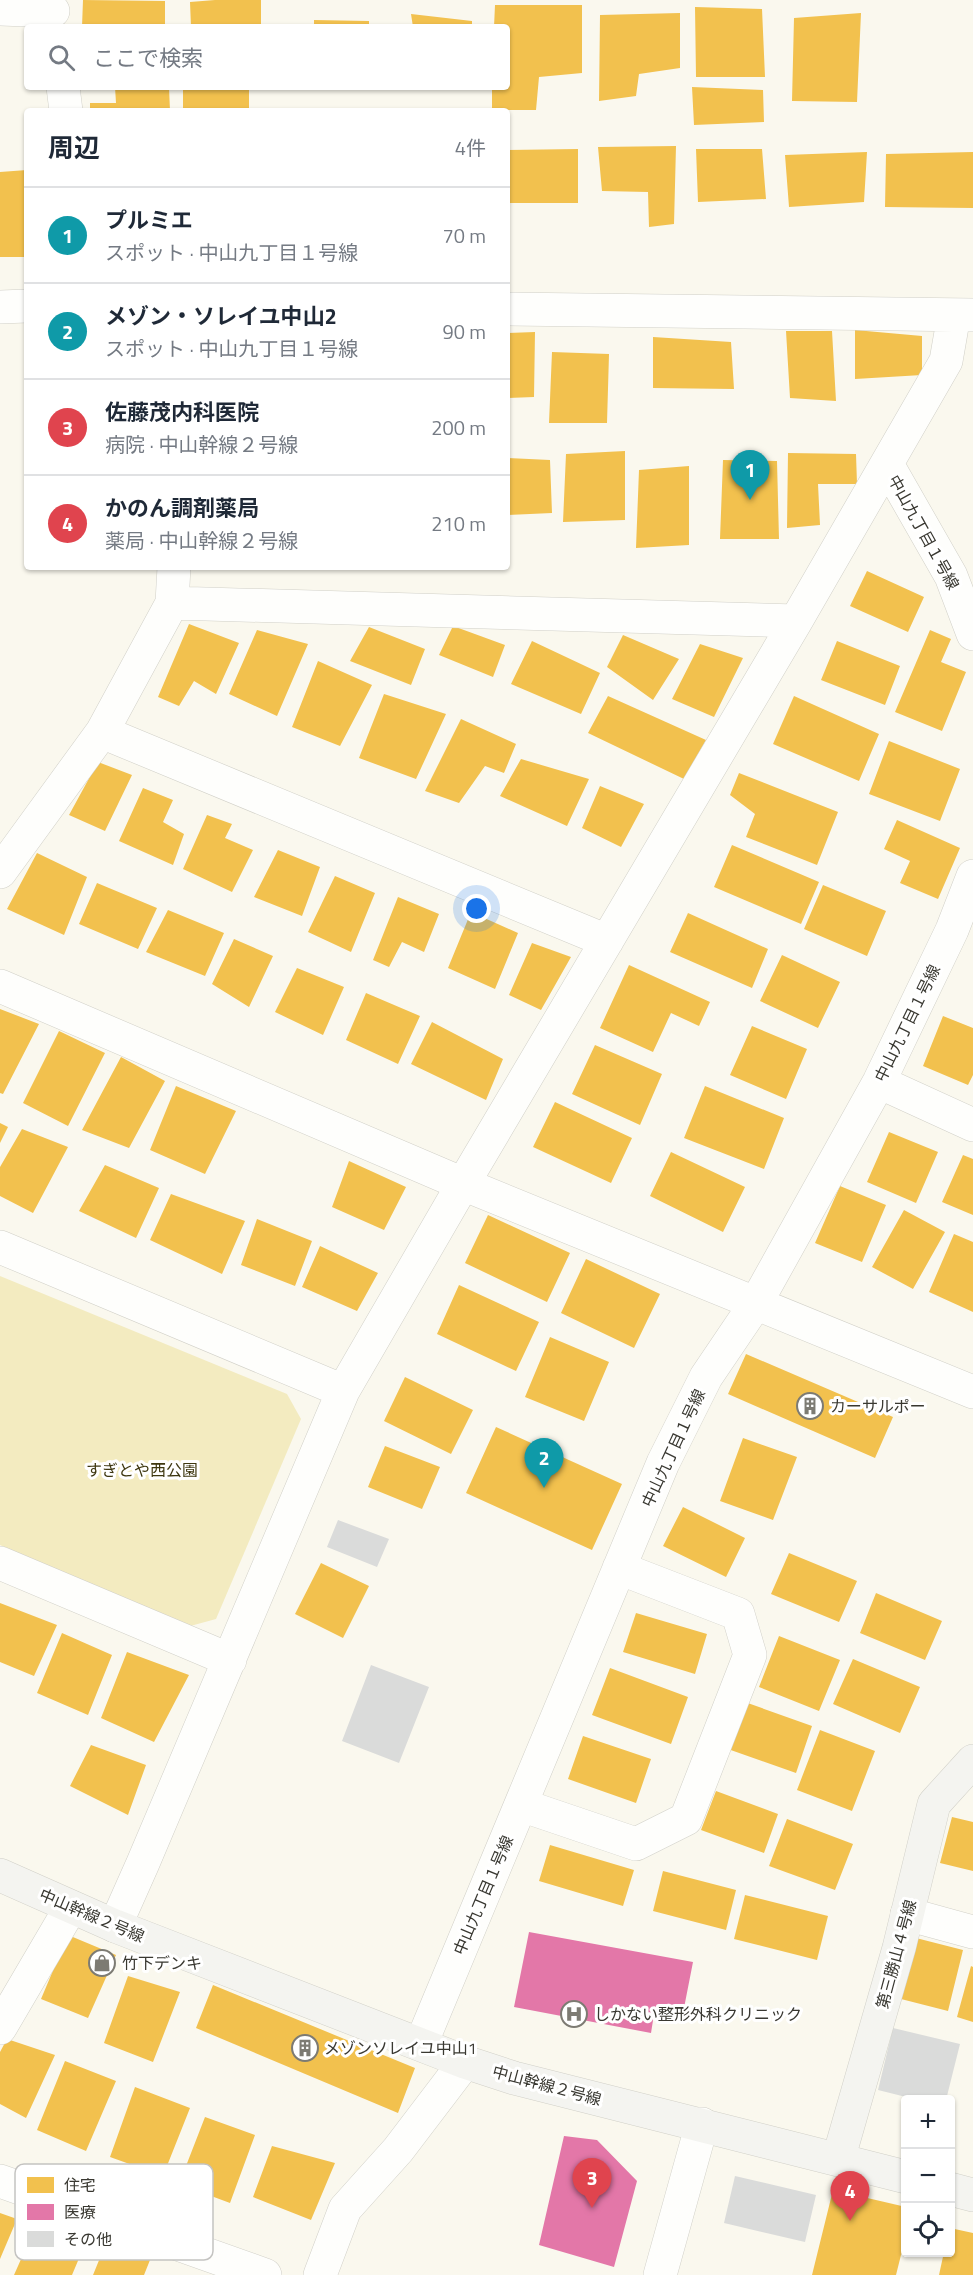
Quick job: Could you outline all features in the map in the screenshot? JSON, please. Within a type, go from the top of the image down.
[{"type":"street","points":[[0,9],[53,13]]},
{"type":"street","points":[[63,90],[66,108]]},
{"type":"street","points":[[0,307],[24,306]]},
{"type":"street","points":[[115,1926],[343,1391],[946,362],[963,315],[510,309]]},
{"type":"street","name":"中山九丁目１号線","points":[[887,464],[951,576],[973,634]]},
{"type":"street","points":[[0,872],[102,732],[172,603],[174,570]]},
{"type":"street","points":[[172,603],[796,621]]},
{"type":"street","points":[[102,732],[607,941]]},
{"type":"street","name":"中山九丁目１号線","points":[[421,2044],[663,1463],[706,1377],[756,1303],[879,1082],[952,930],[973,876]]},
{"type":"street","points":[[0,986],[463,1184],[973,1392]]},
{"type":"street","points":[[879,1082],[973,1125]]},
{"type":"street","points":[[0,1247],[343,1391]]},
{"type":"street","points":[[0,1563],[230,1660]]},
{"type":"street","points":[[521,1805],[636,1844],[686,1820],[750,1654],[738,1614],[620,1568]]},
{"type":"street","name":"第三勝山４号線","points":[[838,2160],[907,1914],[934,1804],[973,1761]]},
{"type":"street","name":"中山幹線２号線","points":[[0,1875],[115,1926],[465,2062],[514,2078],[901,2176]]},
{"type":"street","points":[[0,2028],[71,1907]]},
{"type":"street","points":[[907,1914],[973,1932]]},
{"type":"street","points":[[320,2275],[345,2209],[398,2150],[465,2062]]},
{"type":"street","points":[[660,2275],[702,2124]]},
{"type":"street","points":[[0,2181],[15,2186]]},
{"type":"street","points":[[955,2190],[973,2196]]},
{"type":"street","points":[[213,2257],[265,2275]]},
{"type":"green space","name":"すぎとや西公園","points":[[0,1276],[287,1394],[301,1419],[216,1619],[183,1628],[0,1545]]},
{"type":"building: 住宅","points":[[83,0],[165,1],[165,24],[82,24]]},
{"type":"building: 住宅","points":[[261,0],[261,24],[191,24],[190,2]]},
{"type":"building: 住宅","points":[[495,5],[582,5],[582,73],[539,77],[536,110],[492,108],[492,90],[510,90],[510,24],[494,24]]},
{"type":"building: 住宅","points":[[695,7],[762,9],[765,77],[696,77]]},
{"type":"building: 住宅","points":[[680,13],[680,68],[639,74],[636,96],[599,101],[600,15]]},
{"type":"building: 住宅","points":[[861,13],[857,102],[792,101],[794,18]]},
{"type":"building: 住宅","points":[[411,14],[472,21],[472,24],[413,24]]},
{"type":"building: 住宅","points":[[314,20],[369,21],[369,24],[314,24]]},
{"type":"building: 住宅","points":[[692,87],[763,90],[764,122],[694,125]]},
{"type":"building: 住宅","points":[[115,90],[169,90],[170,108],[90,108],[90,103],[116,103]]},
{"type":"building: 住宅","points":[[183,90],[249,90],[249,108],[183,108]]},
{"type":"building: 住宅","points":[[676,146],[674,224],[649,227],[648,192],[602,191],[598,147]]},
{"type":"building: 住宅","points":[[578,149],[578,203],[510,203],[510,150]]},
{"type":"building: 住宅","points":[[696,149],[762,149],[766,199],[698,202]]},
{"type":"building: 住宅","points":[[867,152],[864,202],[789,207],[785,155]]},
{"type":"building: 住宅","points":[[973,152],[973,208],[885,207],[886,154]]},
{"type":"building: 住宅","points":[[24,170],[24,257],[0,257],[0,172]]},
{"type":"building: 住宅","points":[[855,330],[922,336],[922,375],[855,379]]},
{"type":"building: 住宅","points":[[786,331],[832,331],[836,401],[790,398]]},
{"type":"building: 住宅","points":[[535,332],[534,397],[510,398],[510,333]]},
{"type":"building: 住宅","points":[[653,337],[731,342],[734,389],[653,388]]},
{"type":"building: 住宅","points":[[552,352],[609,354],[607,423],[549,423]]},
{"type":"building: 住宅","points":[[625,451],[625,520],[563,522],[566,454]]},
{"type":"building: 住宅","points":[[788,453],[856,454],[857,484],[818,484],[820,525],[787,528]]},
{"type":"building: 住宅","points":[[510,458],[550,460],[552,513],[510,515]]},
{"type":"building: 住宅","points":[[723,460],[777,461],[779,539],[720,539]]},
{"type":"building: 住宅","points":[[689,466],[689,545],[636,548],[639,470]]},
{"type":"building: 住宅","points":[[867,571],[924,597],[908,632],[850,606]]},
{"type":"building: 住宅","points":[[189,624],[239,643],[216,694],[194,681],[179,706],[158,697]]},
{"type":"building: 住宅","points":[[453,626],[505,645],[493,677],[439,655]]},
{"type":"building: 住宅","points":[[369,627],[425,649],[411,685],[350,661]]},
{"type":"building: 住宅","points":[[257,630],[308,644],[277,716],[229,694]]},
{"type":"building: 住宅","points":[[930,630],[951,639],[941,662],[966,672],[942,731],[895,712]]},
{"type":"building: 住宅","points":[[623,635],[679,659],[653,700],[607,667]]},
{"type":"building: 住宅","points":[[532,641],[600,673],[581,714],[511,684]]},
{"type":"building: 住宅","points":[[837,641],[900,666],[885,705],[821,680]]},
{"type":"building: 住宅","points":[[700,644],[743,658],[714,717],[672,699]]},
{"type":"building: 住宅","points":[[318,661],[372,685],[340,746],[292,727]]},
{"type":"building: 住宅","points":[[384,694],[446,714],[416,779],[359,758]]},
{"type":"building: 住宅","points":[[608,696],[706,740],[684,779],[588,733]]},
{"type":"building: 住宅","points":[[794,696],[879,734],[859,781],[773,744]]},
{"type":"building: 住宅","points":[[461,719],[516,744],[504,773],[485,766],[459,803],[425,791]]},
{"type":"building: 住宅","points":[[889,741],[960,769],[940,821],[869,794]]},
{"type":"building: 住宅","points":[[521,759],[589,779],[567,826],[500,796]]},
{"type":"building: 住宅","points":[[98,762],[132,775],[105,831],[69,815]]},
{"type":"building: 住宅","points":[[739,773],[838,812],[817,865],[746,837],[755,814],[730,795]]},
{"type":"building: 住宅","points":[[600,786],[644,804],[621,847],[582,828]]},
{"type":"building: 住宅","points":[[143,788],[173,800],[163,822],[184,834],[173,865],[119,841]]},
{"type":"building: 住宅","points":[[207,815],[232,824],[225,838],[253,850],[232,892],[183,869]]},
{"type":"building: 住宅","points":[[897,820],[960,848],[938,899],[900,883],[910,861],[884,849]]},
{"type":"building: 住宅","points":[[732,845],[819,882],[801,924],[714,887]]},
{"type":"building: 住宅","points":[[278,850],[320,867],[302,916],[254,897]]},
{"type":"building: 住宅","points":[[37,853],[87,877],[64,935],[7,909]]},
{"type":"building: 住宅","points":[[335,876],[375,893],[351,952],[308,932]]},
{"type":"building: 住宅","points":[[97,883],[157,908],[138,949],[79,924]]},
{"type":"building: 住宅","points":[[823,885],[886,911],[867,956],[804,929]]},
{"type":"building: 住宅","points":[[398,897],[439,914],[424,952],[402,942],[389,967],[373,960]]},
{"type":"building: 住宅","points":[[168,910],[224,933],[205,976],[146,952]]},
{"type":"building: 住宅","points":[[471,912],[518,933],[495,989],[448,968]]},
{"type":"building: 住宅","points":[[688,913],[768,949],[752,988],[670,952]]},
{"type":"building: 住宅","points":[[234,939],[273,956],[249,1007],[212,984]]},
{"type":"building: 住宅","points":[[532,943],[571,957],[541,1010],[509,995]]},
{"type":"building: 住宅","points":[[782,955],[840,982],[818,1028],[760,1001]]},
{"type":"building: 住宅","points":[[629,965],[710,1002],[699,1026],[671,1013],[653,1052],[600,1028]]},
{"type":"building: 住宅","points":[[297,968],[344,987],[323,1035],[275,1012]]},
{"type":"building: 住宅","points":[[366,993],[420,1016],[398,1064],[346,1040]]},
{"type":"building: 住宅","points":[[0,1009],[39,1024],[3,1094],[0,1093]]},
{"type":"building: 住宅","points":[[943,1016],[973,1028],[973,1075],[968,1085],[923,1066]]},
{"type":"building: 住宅","points":[[432,1022],[503,1059],[486,1100],[411,1064]]},
{"type":"building: 住宅","points":[[752,1026],[807,1049],[786,1099],[730,1075]]},
{"type":"building: 住宅","points":[[59,1031],[105,1053],[68,1126],[23,1103]]},
{"type":"building: 住宅","points":[[595,1045],[662,1074],[640,1125],[572,1094]]},
{"type":"building: 住宅","points":[[121,1057],[165,1081],[129,1148],[82,1130]]},
{"type":"building: 住宅","points":[[176,1086],[236,1111],[205,1174],[150,1150]]},
{"type":"building: 住宅","points":[[705,1086],[784,1118],[764,1169],[684,1138]]},
{"type":"building: 住宅","points":[[555,1102],[632,1138],[611,1183],[533,1147]]},
{"type":"building: 住宅","points":[[0,1123],[8,1127],[0,1143]]},
{"type":"building: 住宅","points":[[22,1129],[68,1147],[33,1213],[0,1196],[0,1167]]},
{"type":"building: 住宅","points":[[889,1132],[938,1152],[916,1203],[867,1182]]},
{"type":"building: 住宅","points":[[671,1152],[745,1187],[723,1232],[650,1196]]},
{"type":"building: 住宅","points":[[963,1155],[973,1159],[973,1215],[942,1202]]},
{"type":"building: 住宅","points":[[349,1161],[406,1187],[384,1230],[332,1207]]},
{"type":"building: 住宅","points":[[105,1165],[159,1188],[136,1238],[79,1211]]},
{"type":"building: 住宅","points":[[840,1186],[886,1205],[862,1262],[815,1243]]},
{"type":"building: 住宅","points":[[171,1194],[245,1221],[222,1274],[150,1240]]},
{"type":"building: 住宅","points":[[904,1210],[945,1232],[913,1289],[872,1267]]},
{"type":"building: 住宅","points":[[488,1215],[570,1253],[547,1302],[465,1263]]},
{"type":"building: 住宅","points":[[257,1219],[312,1241],[295,1286],[241,1265]]},
{"type":"building: 住宅","points":[[954,1234],[973,1242],[973,1312],[929,1292]]},
{"type":"building: 住宅","points":[[320,1246],[378,1273],[357,1311],[302,1287]]},
{"type":"building: 住宅","points":[[586,1259],[660,1294],[634,1348],[561,1313]]},
{"type":"building: 住宅","points":[[459,1285],[539,1322],[516,1371],[437,1334]]},
{"type":"building: 住宅","points":[[550,1337],[609,1362],[584,1421],[525,1397]]},
{"type":"building: 住宅","name":"カーサルポー","points":[[746,1354],[893,1417],[875,1458],[728,1394]]},
{"type":"building: 住宅","points":[[405,1377],[473,1410],[451,1454],[384,1421]]},
{"type":"building: 住宅","points":[[496,1427],[622,1484],[592,1550],[466,1493]]},
{"type":"building: 住宅","points":[[743,1438],[797,1457],[773,1520],[720,1501]]},
{"type":"building: 住宅","points":[[385,1446],[440,1467],[422,1509],[368,1487]]},
{"type":"building: 住宅","points":[[683,1507],[745,1538],[726,1577],[663,1546]]},
{"type":"building: 住宅","points":[[789,1553],[857,1581],[839,1622],[771,1594]]},
{"type":"building: 住宅","points":[[321,1563],[369,1586],[343,1638],[295,1614]]},
{"type":"building: 住宅","points":[[876,1593],[942,1621],[925,1660],[860,1633]]},
{"type":"building: 住宅","points":[[0,1603],[57,1625],[34,1676],[0,1662]]},
{"type":"building: 住宅","points":[[636,1613],[707,1634],[695,1674],[623,1652]]},
{"type":"building: 住宅","points":[[62,1633],[112,1655],[88,1715],[37,1693]]},
{"type":"building: 住宅","points":[[779,1636],[840,1660],[819,1711],[759,1687]]},
{"type":"building: 住宅","points":[[127,1652],[189,1675],[154,1742],[101,1718]]},
{"type":"building: 住宅","points":[[853,1659],[920,1687],[900,1733],[833,1704]]},
{"type":"building: 住宅","points":[[610,1668],[688,1697],[671,1744],[592,1715]]},
{"type":"building: 住宅","points":[[742,1701],[812,1726],[796,1773],[725,1748]]},
{"type":"building: 住宅","points":[[820,1730],[875,1751],[852,1811],[797,1790]]},
{"type":"building: 住宅","points":[[583,1736],[651,1759],[636,1803],[568,1779]]},
{"type":"building: 住宅","points":[[91,1745],[146,1765],[128,1815],[70,1786]]},
{"type":"building: 住宅","points":[[716,1791],[778,1814],[764,1853],[701,1830]]},
{"type":"building: 住宅","points":[[952,1817],[973,1822],[973,1871],[940,1863]]},
{"type":"building: 住宅","points":[[787,1819],[853,1844],[835,1890],[769,1866]]},
{"type":"building: 住宅","points":[[550,1845],[634,1870],[623,1906],[539,1881]]},
{"type":"building: 住宅","points":[[663,1871],[736,1890],[726,1930],[653,1911]]},
{"type":"building: 住宅","points":[[745,1895],[828,1916],[817,1960],[734,1939]]},
{"type":"building: 住宅","points":[[68,1935],[116,1955],[88,2018],[41,1999]]},
{"type":"building: 住宅","points":[[916,1938],[963,1950],[948,2011],[901,1999]]},
{"type":"building: 住宅","points":[[971,1966],[973,1967],[973,2022],[957,2017]]},
{"type":"building: 住宅","points":[[128,1976],[180,1992],[153,2062],[104,2043]]},
{"type":"building: 住宅","name":"メゾンソレイユ中山1","points":[[213,1985],[415,2068],[398,2113],[196,2028]]},
{"type":"building: 住宅","points":[[7,2039],[55,2055],[26,2118],[0,2104],[0,2052]]},
{"type":"building: 住宅","points":[[65,2061],[116,2081],[86,2151],[37,2130]]},
{"type":"building: 住宅","points":[[135,2087],[190,2108],[168,2164],[130,2164],[110,2157]]},
{"type":"building: 住宅","points":[[205,2117],[255,2135],[230,2203],[213,2197],[213,2164],[187,2164]]},
{"type":"building: 住宅","points":[[272,2146],[335,2163],[311,2220],[253,2197]]},
{"type":"building: 住宅","points":[[833,2190],[901,2206],[901,2255],[896,2275],[812,2275]]},
{"type":"building: 住宅","points":[[0,2213],[15,2218],[15,2224],[0,2259]]},
{"type":"building: 住宅","points":[[955,2229],[973,2233],[973,2275],[939,2275],[943,2257],[955,2257]]},
{"type":"building: 住宅","points":[[21,2260],[78,2260],[72,2275],[14,2275]]},
{"type":"building: 住宅","points":[[99,2260],[150,2260],[144,2275],[93,2275]]},
{"type":"building: 医療","points":[[529,1932],[693,1962],[683,2013],[655,2008],[651,2033],[514,2007]]},
{"type":"building: 医療","points":[[564,2136],[597,2140],[637,2181],[614,2267],[539,2245]]},
{"type":"building: その他","points":[[338,1520],[389,1539],[377,1567],[327,1547]]},
{"type":"building: その他","points":[[371,1665],[429,1687],[399,1763],[342,1741]]},
{"type":"building: その他","points":[[893,2028],[960,2044],[947,2095],[901,2096],[878,2090]]},
{"type":"building: その他","points":[[735,2176],[816,2195],[805,2242],[724,2223]]},
{"type":"place","name":"プルミエ","points":[[750,500]]},
{"type":"place","name":"カーサルポー","points":[[810,1406]]},
{"type":"place","name":"メゾン・ソレイユ中山2","points":[[544,1488]]},
{"type":"place","name":"竹下デンキ","points":[[102,1963]]},
{"type":"place","name":"しかない整形外科クリニック","points":[[574,2014]]},
{"type":"place","name":"メゾンソレイユ中山1","points":[[305,2048]]},
{"type":"place","name":"佐藤茂内科医院","points":[[592,2208]]},
{"type":"place","name":"かのん調剤薬局","points":[[850,2221]]}]
